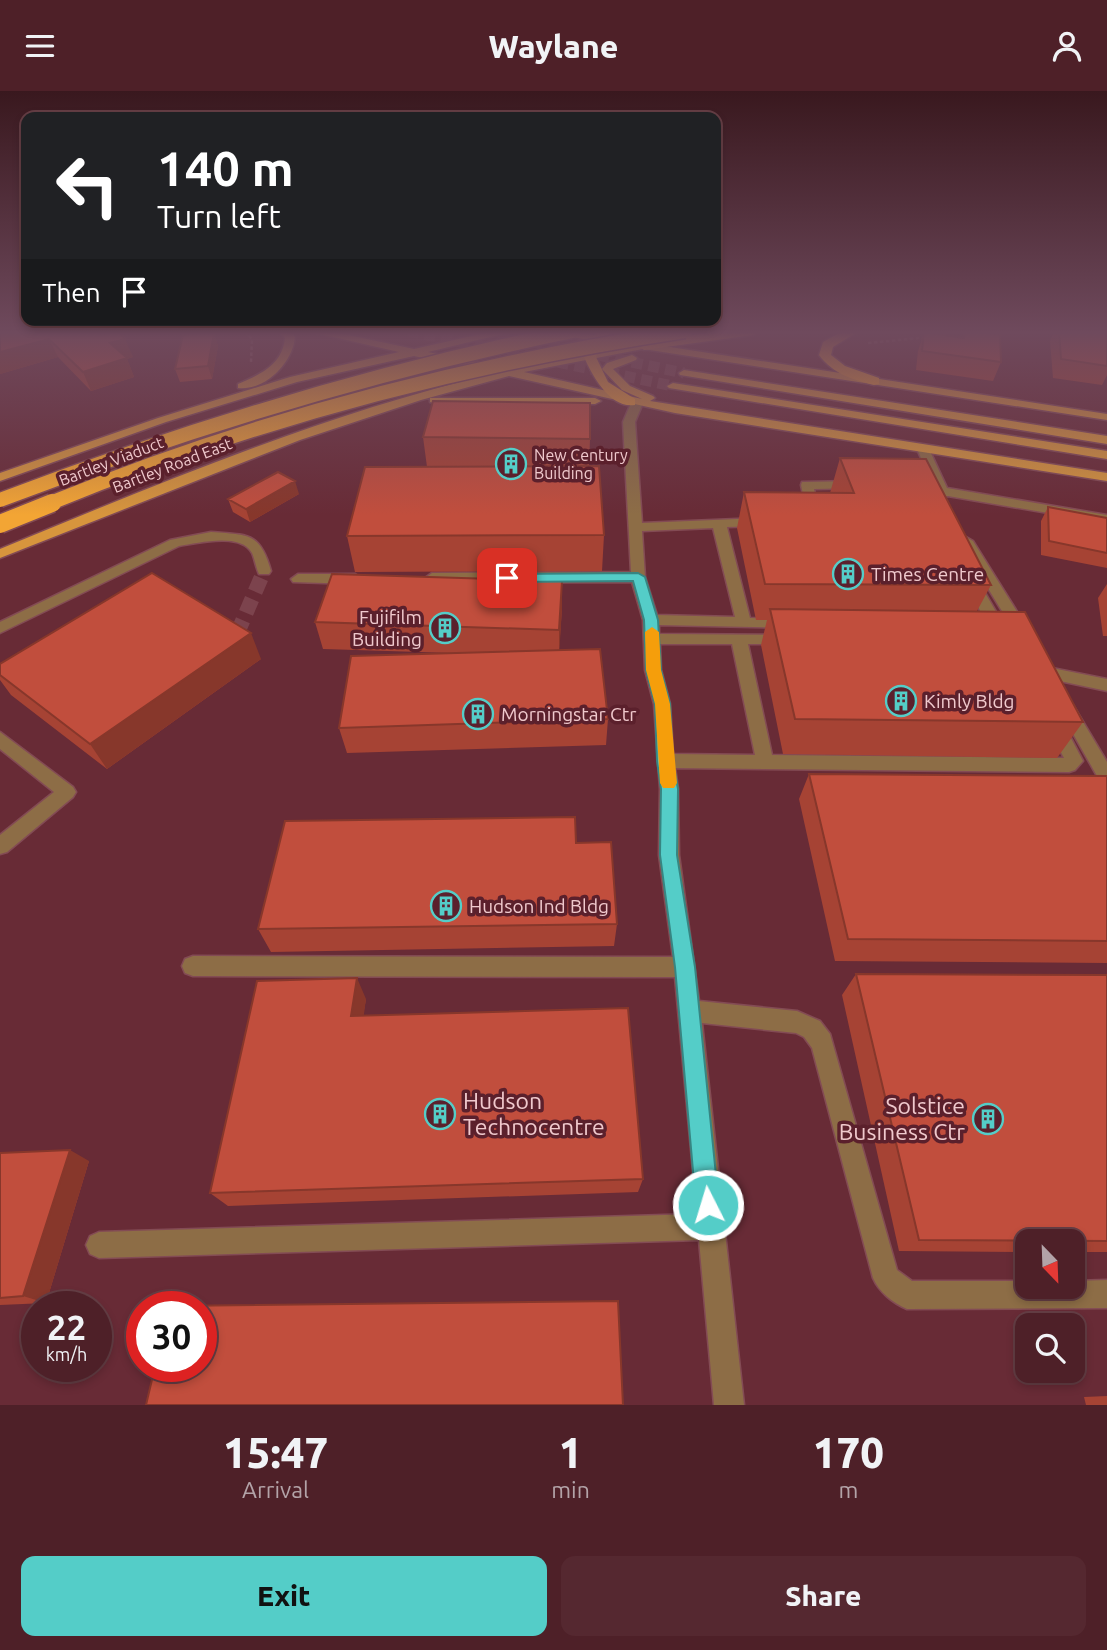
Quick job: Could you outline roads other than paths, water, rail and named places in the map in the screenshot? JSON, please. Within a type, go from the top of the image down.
[{"type":"highway","name":"Bartley Viaduct","points":[[0,500],[126,453],[316,392]]},
{"type":"highway","name":"Bartley Viaduct","points":[[0,524],[98,482],[277,421],[379,392]]},
{"type":"highway","points":[[617,392],[634,402]]},
{"type":"main road","points":[[162,420],[227,392]]},
{"type":"main road","points":[[0,477],[162,420],[251,392]]},
{"type":"main road","name":"Bartley Road East","points":[[0,554],[236,459],[373,411],[441,392]]},
{"type":"main road","points":[[593,392],[675,410],[1107,477]]},
{"type":"main road","points":[[636,392],[675,410]]},
{"type":"main road","points":[[713,392],[1107,455]]},
{"type":"main road","points":[[806,392],[1107,440]]},
{"type":"main road","points":[[947,392],[1107,417]]},
{"type":"main road","points":[[373,411],[435,400],[634,402]]},
{"type":"street","points":[[634,402],[629,422],[638,577],[651,620],[653,670],[663,704],[669,789],[668,855],[685,967],[729,1405]]},
{"type":"street","points":[[923,449],[950,511]]},
{"type":"street","points":[[635,527],[807,521],[813,517],[807,485],[876,485]]},
{"type":"street","points":[[942,491],[1107,519]]},
{"type":"street","points":[[719,523],[742,631],[765,762]]},
{"type":"street","points":[[958,530],[1036,667],[1107,778]]},
{"type":"street","points":[[0,628],[175,543],[211,536],[244,539],[258,550],[264,571]]},
{"type":"street","points":[[961,561],[994,622],[993,627],[975,634],[1004,641]]},
{"type":"street","points":[[420,578],[638,577]]},
{"type":"street","points":[[298,579],[366,579]]},
{"type":"street","points":[[651,620],[809,639]]},
{"type":"street","points":[[653,639],[799,624]]},
{"type":"street","points":[[1036,667],[1107,685]]},
{"type":"street","points":[[665,761],[1072,764],[1074,761],[1051,716]]},
{"type":"street","points":[[0,739],[67,792],[1,842]]},
{"type":"street","points":[[193,966],[685,967]]},
{"type":"street","points":[[689,1011],[797,1022],[812,1029],[822,1042],[886,1278],[895,1288],[907,1295],[1107,1294]]},
{"type":"street","points":[[99,1245],[710,1227]]},
{"type":"tunnel","points":[[237,634],[264,571]]},
{"type":"place","name":"New Century Building","points":[[511,464]]},
{"type":"place","name":"Times Centre","points":[[848,574]]},
{"type":"place","name":"Fujifilm Building","points":[[445,628]]},
{"type":"place","name":"Kimly Bldg","points":[[901,701]]},
{"type":"place","name":"Morningstar Ctr","points":[[478,714]]},
{"type":"place","name":"Hudson Ind Bldg","points":[[446,906]]},
{"type":"place","name":"Hudson Technocentre","points":[[440,1114]]},
{"type":"place","name":"Solstice Business Ctr","points":[[988,1119]]}]
